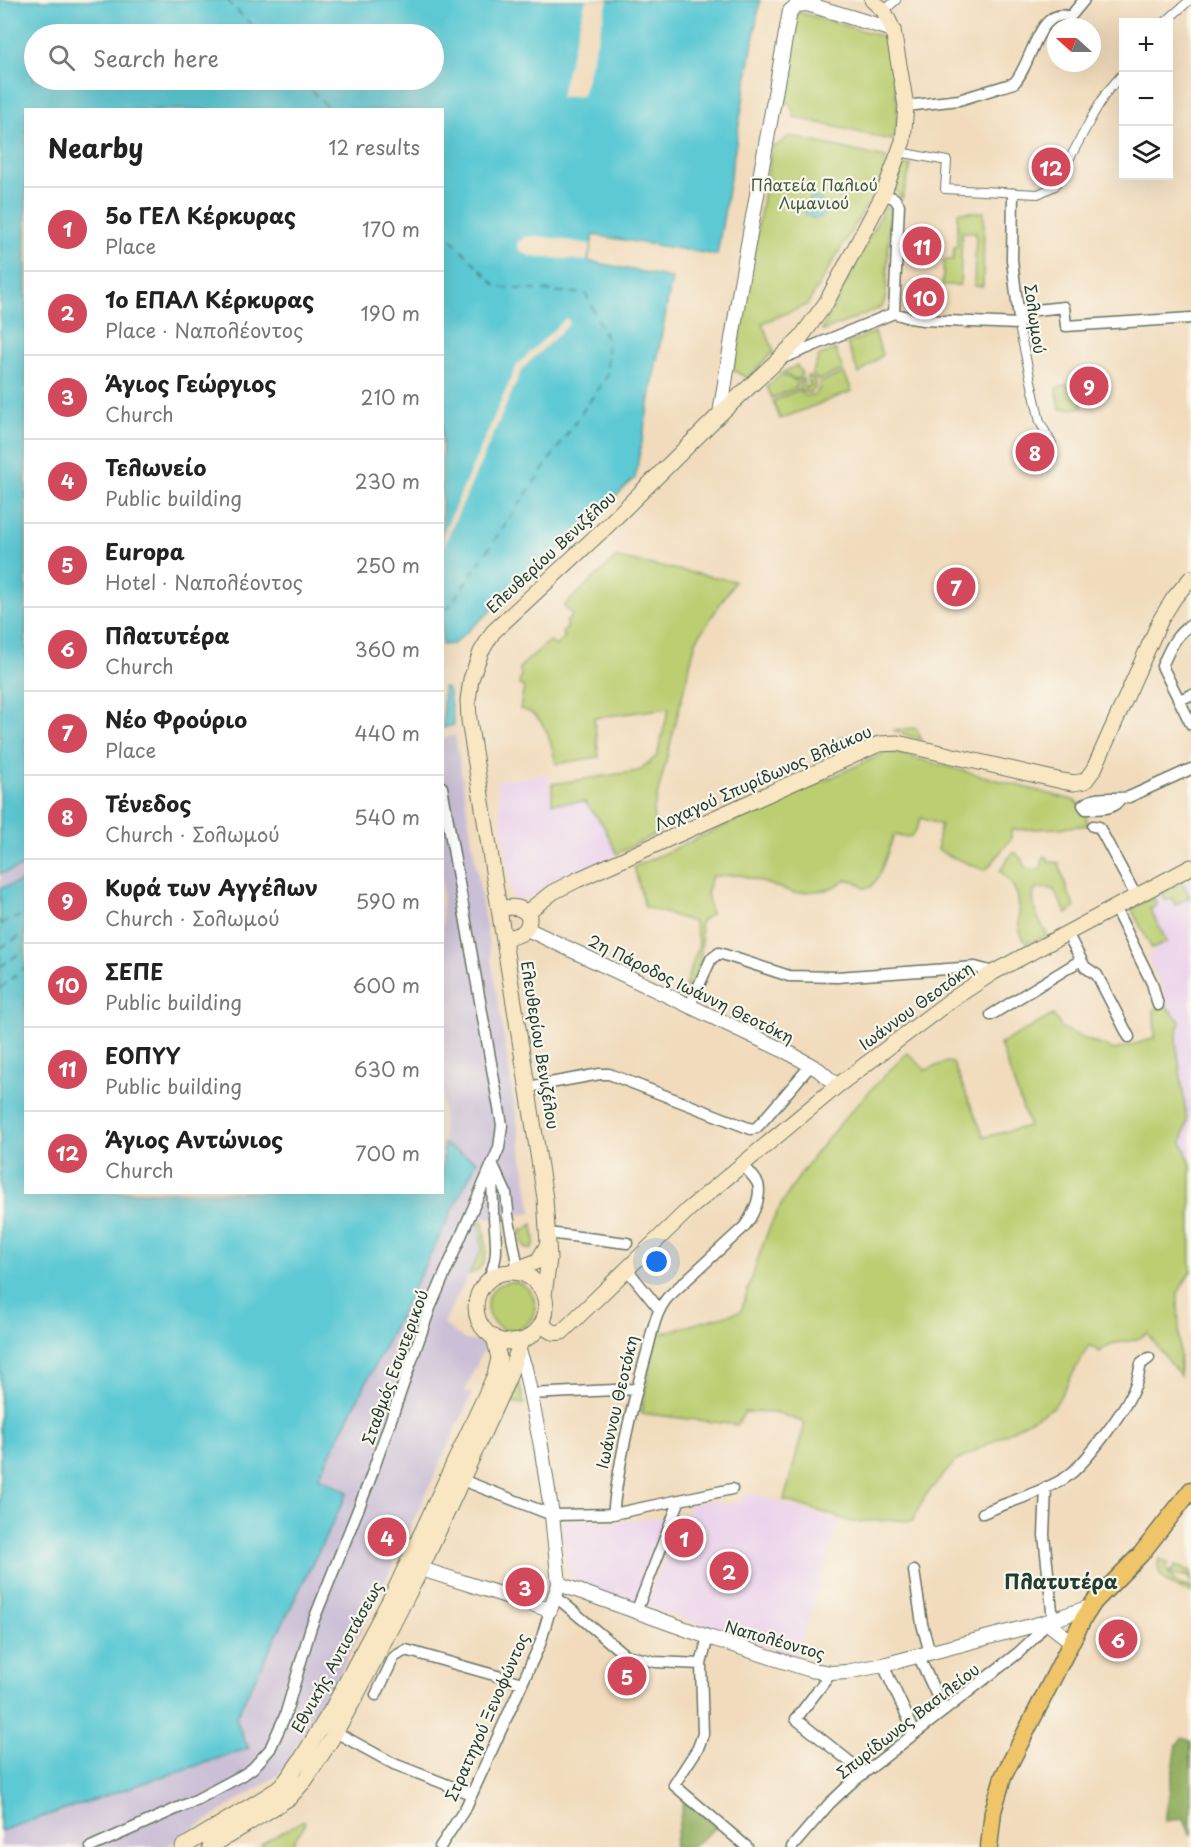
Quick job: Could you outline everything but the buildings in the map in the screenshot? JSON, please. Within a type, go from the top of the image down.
[{"type":"main road","points":[[872,0],[884,11]]},
{"type":"main road","name":"Ελευθερίου Βενιζέλου","points":[[544,1295],[549,1267],[545,1198],[468,711],[469,686],[482,652],[493,632],[606,527],[778,360],[801,337],[826,303],[883,195],[903,141],[906,106],[893,30],[884,11]]},
{"type":"main road","name":"Λοχαγού Σπυρίδωνος Βλάικου","points":[[526,913],[553,892],[577,880],[879,744],[897,743],[1053,780],[1074,783],[1085,781],[1094,768],[1161,619],[1170,604],[1189,582]]},
{"type":"main road","name":"Ιωάννου Θεοτόκη","points":[[543,1322],[549,1331],[562,1332],[689,1209],[837,1086],[951,1000],[994,972],[1191,867]]},
{"type":"main road","points":[[500,908],[518,907],[526,913],[529,923],[522,934],[505,938]]},
{"type":"main road","points":[[486,1283],[498,1275],[538,1260],[548,1238]]},
{"type":"main road","points":[[494,1337],[520,1344],[543,1322],[546,1305],[544,1295],[537,1283],[528,1276],[513,1270]]},
{"type":"main road","name":"Εθνικής Αντιστάσεως","points":[[183,1847],[280,1805],[294,1793],[310,1773],[329,1728],[414,1567],[455,1477],[498,1366],[499,1358],[494,1337],[483,1328],[477,1314],[478,1298],[486,1283]]},
{"type":"main road","name":"Εθνικής Αντιστάσεως","points":[[455,1477],[508,1379],[520,1344]]},
{"type":"main road","points":[[989,1847],[993,1811],[1003,1777],[1090,1607],[1141,1554],[1191,1490]]},
{"type":"main road","name":"Εθνικής Αντιστάσεως","points":[[222,1844],[233,1824]]},
{"type":"street","points":[[884,11],[896,0]]},
{"type":"street","points":[[906,106],[960,100],[1014,82],[1028,60],[1044,26],[1052,17],[1064,14],[1070,17],[1084,0]]},
{"type":"street","points":[[1170,18],[1190,0]]},
{"type":"street","points":[[720,414],[790,11],[797,5],[807,4],[893,30]]},
{"type":"street","points":[[899,152],[947,161],[945,189],[1038,194],[1055,186],[1093,114],[1119,79]]},
{"type":"street","name":"Σολωμού","points":[[1013,194],[1012,260],[1019,322],[1040,422],[1052,444]]},
{"type":"street","points":[[883,195],[894,198],[899,205],[894,313]]},
{"type":"street","points":[[778,360],[894,313],[923,320],[1019,322],[1064,308],[1066,326],[1191,318]]},
{"type":"street","points":[[1191,625],[1176,638],[1161,666],[1191,724]]},
{"type":"street","points":[[1179,700],[1191,694]]},
{"type":"street","points":[[1120,799],[1191,769]]},
{"type":"street","name":"Σταθμός Εσωτερικού","points":[[92,1847],[196,1800],[243,1775],[254,1768],[270,1749],[285,1716],[311,1627],[369,1482],[430,1308],[501,1142],[502,1125],[444,798]]},
{"type":"street","points":[[1093,826],[1099,827],[1136,896]]},
{"type":"street","points":[[1115,908],[1152,983],[1158,1005]]},
{"type":"street","name":"2η Πάροδος Ιωάννη Θεοτόκη","points":[[527,929],[690,1005],[811,1065],[837,1086]]},
{"type":"street","points":[[1067,933],[1087,969],[1097,975],[1129,1037]]},
{"type":"street","points":[[690,1005],[711,959],[719,953],[789,976],[837,977],[972,967],[994,972]]},
{"type":"street","points":[[991,1015],[1081,960]]},
{"type":"street","points":[[528,1087],[609,1074],[751,1129],[761,1123],[811,1065]]},
{"type":"street","name":"Ιωάννου Θεοτόκη","points":[[613,1514],[636,1389],[659,1309],[668,1297],[744,1227],[750,1218],[759,1188],[755,1179],[742,1164]]},
{"type":"street","points":[[493,1165],[506,1193],[513,1270]]},
{"type":"street","points":[[486,1283],[497,1254],[493,1165]]},
{"type":"street","points":[[548,1238],[627,1243]]},
{"type":"street","points":[[626,1268],[659,1309]]},
{"type":"street","name":"Στρατηγού Ξενοφώντος","points":[[440,1847],[466,1807],[540,1644],[557,1590],[552,1515],[520,1344]]},
{"type":"street","points":[[983,1513],[1067,1477],[1087,1457],[1132,1392],[1141,1364],[1149,1358]]},
{"type":"street","points":[[530,1394],[636,1389]]},
{"type":"street","points":[[455,1477],[552,1515],[613,1514],[732,1490]]},
{"type":"street","points":[[1046,1487],[1044,1535],[1050,1621],[1072,1642]]},
{"type":"street","points":[[636,1612],[679,1502]]},
{"type":"street","points":[[414,1567],[550,1610]]},
{"type":"street","points":[[914,1571],[924,1654],[944,1711]]},
{"type":"street","points":[[557,1590],[626,1655],[656,1662],[701,1664]]},
{"type":"street","name":"Ναπολέοντος","points":[[557,1590],[636,1612],[811,1670],[831,1673],[884,1665],[1050,1621],[1090,1607]]},
{"type":"street","name":"Σπυρίδωνος Βασιλείου","points":[[792,1847],[830,1804],[864,1773],[1018,1653],[1050,1621]]},
{"type":"street","points":[[708,1637],[701,1664],[703,1734],[698,1748],[674,1785],[747,1847]]},
{"type":"street","points":[[373,1648],[394,1657]]},
{"type":"street","points":[[376,1695],[394,1657],[406,1650],[522,1683]]},
{"type":"street","points":[[884,1665],[915,1733]]},
{"type":"street","points":[[831,1673],[796,1719],[864,1773]]},
{"type":"street","points":[[329,1728],[394,1764],[471,1794]]},
{"type":"shaded area","points":[[455,735],[532,1213],[480,1219],[482,1249],[443,1324],[465,1340],[486,1344],[465,1391],[472,1394],[399,1552],[321,1712],[278,1775],[165,1847],[0,1847],[0,1831],[249,1748],[236,1717],[348,1492],[319,1478],[477,1161],[444,1144],[444,738]]},
{"type":"shaded area","points":[[548,774],[552,803],[585,802],[603,825],[617,854],[541,893],[513,901],[496,781]]},
{"type":"shaded area","points":[[24,866],[24,881],[0,888],[0,874]]},
{"type":"shaded area","points":[[1191,878],[1191,1164],[1182,1142],[1187,1121],[1176,1040],[1180,1021],[1166,1006],[1164,992],[1148,957],[1154,953],[1132,908]]},
{"type":"shaded area","points":[[745,1493],[752,1493],[839,1521],[797,1656],[645,1606],[682,1512],[687,1514],[690,1505],[711,1500],[729,1505],[730,1502],[742,1502]]},
{"type":"shaded area","points":[[667,1518],[635,1606],[578,1584],[571,1576],[566,1566],[560,1520],[619,1522]]},
{"type":"green space","points":[[798,12],[888,38],[897,102],[897,135],[891,140],[794,117],[790,104],[779,97],[794,15]]},
{"type":"green space","name":"Πλατεία Παλιού Λιμανιού","points":[[789,136],[886,158],[880,183],[807,305],[762,323],[774,351],[747,378],[733,370],[772,146],[778,145]]},
{"type":"green space","points":[[911,165],[902,199],[895,189],[901,166]]},
{"type":"green space","points":[[885,207],[890,209],[886,296],[882,307],[822,330]]},
{"type":"green space","points":[[958,212],[984,212],[983,286],[974,286],[976,232],[962,232],[960,285],[942,285],[944,260],[953,260],[954,247],[957,246]]},
{"type":"green space","points":[[875,332],[882,355],[859,374],[847,344]]},
{"type":"green space","points":[[835,349],[843,370],[818,380],[812,374],[819,356]]},
{"type":"green space","points":[[797,365],[802,374],[798,380],[782,373]]},
{"type":"green space","points":[[844,373],[852,391],[780,419],[773,401],[798,390],[805,396],[814,395],[819,389],[819,383]]},
{"type":"green space","points":[[780,375],[797,381],[796,388],[772,398],[767,387]]},
{"type":"green space","points":[[807,376],[813,378],[815,383],[815,388],[809,393],[802,391],[799,386],[803,378],[805,388],[811,385]]},
{"type":"green space","points":[[1067,385],[1080,390],[1083,408],[1060,409],[1056,388]]},
{"type":"green space","points":[[616,558],[735,581],[696,641],[653,813],[655,826],[659,832],[617,854],[603,825],[585,802],[552,803],[552,784],[638,771],[657,756],[669,708],[594,718],[599,757],[556,764],[546,730],[536,717],[520,709],[524,687],[519,685],[521,675],[519,668],[549,641],[556,646],[565,637],[562,633],[568,626],[566,622],[573,615],[564,606]]},
{"type":"green space","points":[[916,728],[922,740],[893,730]]},
{"type":"green space","points":[[868,735],[835,750],[840,737]]},
{"type":"green space","points":[[887,752],[1076,801],[1085,812],[1088,825],[1011,830],[1011,839],[984,870],[938,849],[941,825],[921,818],[917,829],[909,837],[894,835],[879,876],[871,887],[864,888],[855,881],[847,880],[827,890],[794,893],[741,875],[712,876],[707,893],[711,914],[701,921],[700,961],[685,994],[683,992],[699,945],[694,922],[645,907],[634,867]]},
{"type":"green space","points":[[1012,853],[1016,853],[1024,862],[1025,868],[1041,870],[1043,856],[1048,858],[1048,861],[1059,863],[1075,907],[1067,914],[1053,889],[1039,888],[1034,891],[1035,909],[1048,936],[1026,943],[1019,926],[1016,892],[1000,871]]},
{"type":"green space","points":[[1182,882],[1190,897],[1175,905],[1172,898],[1165,901],[1161,893]]},
{"type":"green space","points":[[1154,897],[1157,905],[1150,909],[1167,942],[1152,949],[1131,908]]},
{"type":"green space","points":[[1166,1006],[1180,1021],[1176,1040],[1187,1121],[1182,1142],[1191,1164],[1191,1271],[1178,1293],[1180,1376],[1147,1333],[1134,1340],[1112,1344],[1100,1352],[1089,1345],[1054,1407],[955,1462],[925,1496],[913,1521],[853,1522],[784,1500],[805,1423],[778,1413],[745,1412],[737,1425],[641,1413],[656,1335],[741,1311],[764,1241],[786,1196],[834,1131],[907,1053],[926,1070],[947,1062],[953,1063],[984,1137],[1029,1126],[1000,1044],[1053,1015],[1062,1028],[1115,1050],[1155,1038],[1154,1009]]},
{"type":"green space","points":[[479,1221],[483,1221],[485,1259],[477,1271],[469,1274],[482,1249]]},
{"type":"green space","points":[[533,1224],[535,1242],[532,1249],[527,1249],[523,1245],[521,1230]]},
{"type":"green space","points":[[511,1282],[528,1289],[535,1306],[528,1323],[511,1330],[494,1323],[487,1306],[494,1289]]},
{"type":"green space","points":[[518,1384],[520,1386],[524,1404],[510,1402]]},
{"type":"green space","points":[[1159,1559],[1169,1564],[1166,1567],[1175,1581],[1182,1586],[1191,1587],[1191,1593],[1167,1582],[1160,1572]]},
{"type":"green space","points":[[1175,1566],[1191,1571],[1191,1583],[1187,1576],[1175,1576],[1169,1571],[1174,1570]]},
{"type":"green space","points":[[1182,1738],[1191,1741],[1191,1836],[1184,1818],[1165,1821],[1177,1744]]},
{"type":"green space","points":[[684,1800],[718,1826],[691,1847],[674,1847]]},
{"type":"green space","points":[[305,1821],[305,1824],[290,1847],[265,1847],[261,1844]]},
{"type":"water","points":[[0,0],[760,0],[717,255],[593,235],[588,261],[672,278],[635,478],[536,571],[453,644],[444,645],[444,108],[24,108],[24,867],[0,874]]},
{"type":"water","points":[[809,199],[821,200],[826,208],[822,217],[814,219],[806,215],[804,207]]},
{"type":"water","points":[[444,687],[448,689],[454,725],[444,728]]},
{"type":"water","points":[[24,881],[24,1194],[444,1194],[444,1144],[477,1161],[319,1477],[348,1492],[236,1717],[249,1748],[0,1831],[0,888]]},
{"type":"pier","points":[[586,0],[608,0],[582,96],[560,97]]},
{"type":"pier","points":[[538,236],[591,244],[587,261],[530,256],[519,250],[517,243],[525,237]]},
{"type":"pier","points":[[565,319],[569,320],[569,324],[522,369],[444,546],[444,532],[517,365]]},
{"type":"ferry route","points":[[227,0],[250,24]]},
{"type":"ferry route","points":[[311,90],[328,108]]},
{"type":"ferry route","points":[[444,231],[497,287],[586,294],[607,340],[607,376],[444,614]]},
{"type":"ferry route","points":[[0,924],[24,915]]},
{"type":"ferry route","points":[[0,948],[24,934]]},
{"type":"ferry route","points":[[0,967],[24,950]]},
{"type":"ferry route","points":[[0,988],[24,969]]},
{"type":"place","name":"Άγιος Αντώνιος","points":[[1051,167]]},
{"type":"place","name":"ΕΟΠΥΥ","points":[[922,246]]},
{"type":"place","name":"ΣΕΠΕ","points":[[925,297]]},
{"type":"place","name":"Κυρά των Αγγέλων","points":[[1089,386]]},
{"type":"place","name":"Τένεδος","points":[[1035,452]]},
{"type":"place","name":"Νέο Φρούριο","points":[[956,587]]},
{"type":"place","name":"Τελωνείο","points":[[387,1537]]},
{"type":"place","name":"5ο ΓΕΛ Κέρκυρας","points":[[684,1538]]},
{"type":"place","name":"1ο ΕΠΑΛ Κέρκυρας","points":[[729,1571]]},
{"type":"place","name":"Άγιος Γεώργιος","points":[[525,1587]]},
{"type":"place","name":"Πλατυτέρα","points":[[1118,1639]]},
{"type":"place","name":"Europa","points":[[627,1676]]},
{"type":"district","name":"Πλατυτέρα","points":[[1061,1582]]}]
